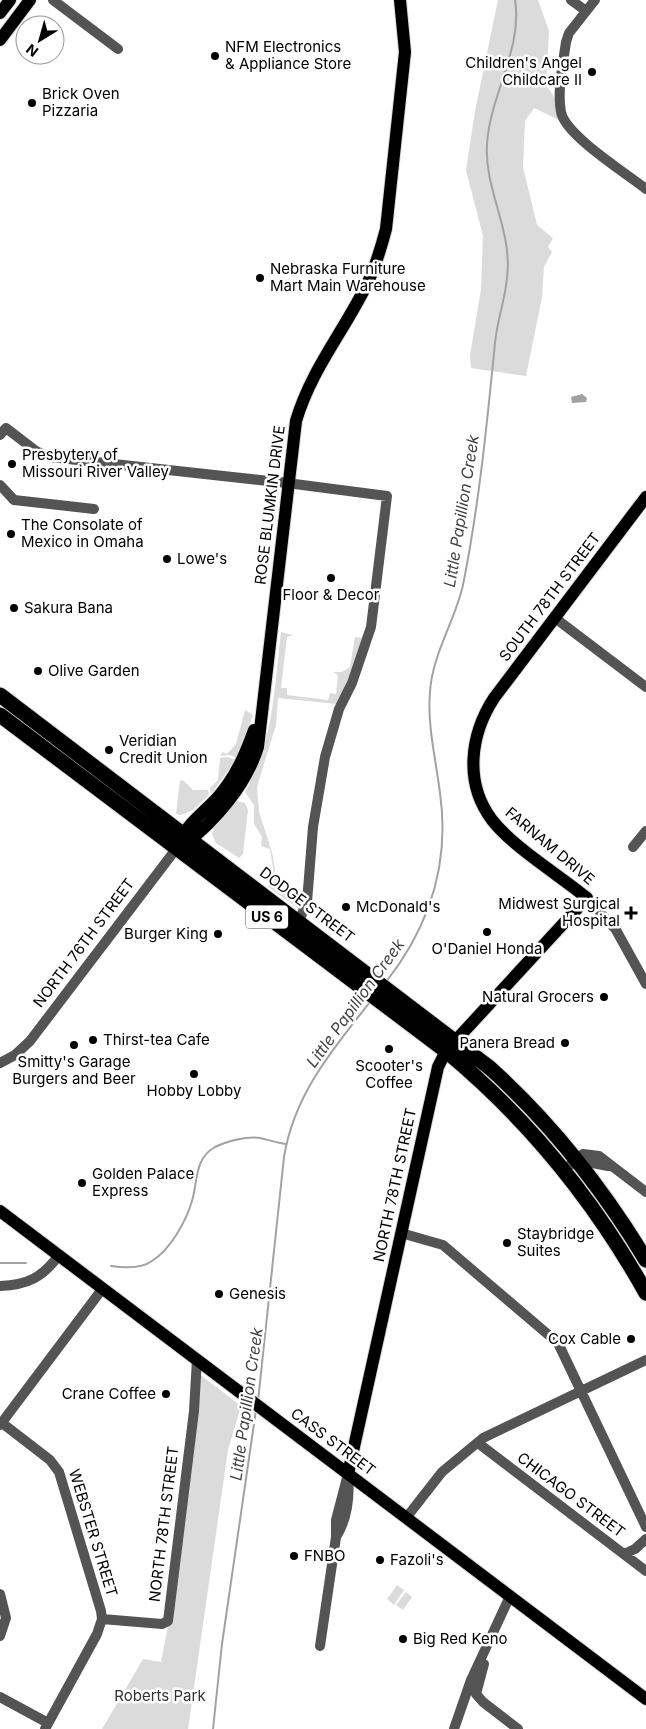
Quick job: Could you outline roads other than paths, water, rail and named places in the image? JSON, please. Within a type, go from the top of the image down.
[{"type":"highway","name":"DODGE STREET","points":[[0,695],[456,1040],[522,1098],[577,1160]]},
{"type":"highway","name":"US 6","points":[[0,715],[446,1051],[513,1112],[564,1170],[612,1236],[646,1293]]},
{"type":"highway","name":"US 6","points":[[577,1160],[615,1211],[646,1260]]},
{"type":"main road","points":[[0,13],[10,0]]},
{"type":"main road","points":[[0,40],[30,0]]},
{"type":"main road","name":"ROSE BLUMKIN DRIVE","points":[[187,836],[234,777],[248,749],[262,706],[293,439],[305,395],[318,367],[362,294],[381,250],[388,217],[405,52],[400,0]]},
{"type":"main road","name":"SOUTH 78TH STREET","points":[[482,719],[494,698],[646,497]]},
{"type":"main road","name":"FARNAM DRIVE","points":[[482,719],[475,740],[473,762],[477,790],[489,815],[507,835],[587,898]]},
{"type":"main road","name":"NORTH 76TH STREET","points":[[176,849],[187,836]]},
{"type":"main road","points":[[446,1051],[587,898]]},
{"type":"main road","name":"NORTH 78TH STREET","points":[[348,1474],[434,1081],[446,1051]]},
{"type":"main road","name":"CASS STREET","points":[[0,1211],[646,1698]]},
{"type":"street","points":[[53,0],[118,49]]},
{"type":"street","points":[[571,0],[586,11]]},
{"type":"street","points":[[594,0],[570,33],[566,42],[560,104],[563,119],[569,130],[646,189]]},
{"type":"street","points":[[3,432],[50,457],[386,496],[371,627],[352,683],[339,709],[325,756],[313,827],[307,902],[299,921]]},
{"type":"street","points":[[0,484],[10,498],[94,510]]},
{"type":"street","points":[[555,618],[646,688]]},
{"type":"street","points":[[634,847],[646,831]]},
{"type":"street","name":"NORTH 76TH STREET","points":[[0,1062],[16,1055],[30,1042],[176,849]]},
{"type":"street","name":"FARNAM DRIVE","points":[[587,898],[616,930],[646,984]]},
{"type":"street","points":[[564,1170],[577,1160],[599,1163],[616,1170],[646,1192]]},
{"type":"street","points":[[401,1234],[444,1245],[458,1255],[557,1342],[582,1390],[646,1528]]},
{"type":"street","points":[[0,1286],[31,1282],[45,1272],[59,1255]]},
{"type":"street","points":[[1,1424],[103,1288]]},
{"type":"street","name":"NORTH 78TH STREET","points":[[102,1619],[162,1624],[168,1621],[194,1411],[197,1359]]},
{"type":"street","points":[[406,1518],[442,1472],[478,1442],[499,1429],[646,1360]]},
{"type":"street","name":"WEBSTER STREET","points":[[1,1424],[50,1460],[59,1472],[102,1619]]},
{"type":"street","name":"CHICAGO STREET","points":[[478,1442],[646,1571]]},
{"type":"street","points":[[320,1646],[336,1537],[336,1520],[348,1474]]},
{"type":"street","points":[[624,1554],[638,1547],[646,1539]]},
{"type":"street","points":[[0,1594],[6,1618],[0,1636]]},
{"type":"street","points":[[454,1729],[462,1705],[510,1596]]},
{"type":"street","points":[[0,1697],[47,1726],[97,1634],[102,1619]]},
{"type":"street","points":[[484,1655],[483,1671],[476,1694],[482,1702],[518,1729]]},
{"type":"street","points":[[462,1705],[469,1700],[482,1702]]},
{"type":"waterway","name":"Little Papillion Creek","points":[[386,982],[401,961],[425,916],[439,869],[442,819],[431,730],[430,692],[435,665],[455,612],[469,555],[482,464],[496,335],[507,278],[508,260],[506,243],[490,178],[487,144],[489,126],[514,36],[515,0]]},
{"type":"waterway","name":"Little Papillion Creek","points":[[258,1401],[284,1157],[289,1135],[296,1113],[316,1074],[370,1002]]},
{"type":"waterway","points":[[111,1266],[138,1267],[148,1264],[159,1256],[182,1226],[194,1193],[200,1164],[208,1152],[215,1147],[243,1138],[260,1138],[286,1144]]},
{"type":"waterway","points":[[0,1263],[26,1263]]},
{"type":"waterway","name":"Little Papillion Creek","points":[[213,1729],[222,1644],[256,1410]]},
{"type":"place","name":"NFM Electronics & Appliance Store","points":[[215,56]]},
{"type":"place","name":"Children's Angel Childcare II","points":[[592,72]]},
{"type":"place","name":"Brick Oven Pizzaria","points":[[32,103]]},
{"type":"place","name":"Nebraska Furniture Mart Main Warehouse","points":[[260,278]]},
{"type":"place","name":"Presbytery of Missouri River Valley","points":[[12,464]]},
{"type":"place","name":"The Consolate of Mexico in Omaha","points":[[11,534]]},
{"type":"place","name":"Lowe's","points":[[167,559]]},
{"type":"place","name":"Floor & Decor","points":[[331,578]]},
{"type":"place","name":"Sakura Bana","points":[[14,608]]},
{"type":"place","name":"Olive Garden","points":[[38,671]]},
{"type":"place","name":"Veridian Credit Union","points":[[109,750]]},
{"type":"place","name":"McDonald's","points":[[346,907]]},
{"type":"place","name":"Midwest Surgical Hospital","points":[[631,913]]},
{"type":"place","name":"O'Daniel Honda","points":[[487,932]]},
{"type":"place","name":"Burger King","points":[[218,934]]},
{"type":"place","name":"Natural Grocers","points":[[604,997]]},
{"type":"place","name":"Thirst-tea Cafe","points":[[93,1040]]},
{"type":"place","name":"Panera Bread","points":[[565,1043]]},
{"type":"place","name":"Smitty's Garage Burgers and Beer","points":[[74,1045]]},
{"type":"place","name":"Scooter's Coffee","points":[[389,1049]]},
{"type":"place","name":"Hobby Lobby","points":[[194,1074]]},
{"type":"place","name":"Golden Palace Express","points":[[82,1183]]},
{"type":"place","name":"Staybridge Suites","points":[[507,1243]]},
{"type":"place","name":"Genesis","points":[[219,1294]]},
{"type":"place","name":"Cox Cable","points":[[631,1339]]},
{"type":"place","name":"Crane Coffee","points":[[166,1394]]},
{"type":"place","name":"FNBO","points":[[294,1556]]},
{"type":"place","name":"Fazoli's","points":[[380,1560]]},
{"type":"place","name":"Big Red Keno","points":[[403,1639]]},
{"type":"park label","name":"Roberts Park","points":[[160,1696]]}]
